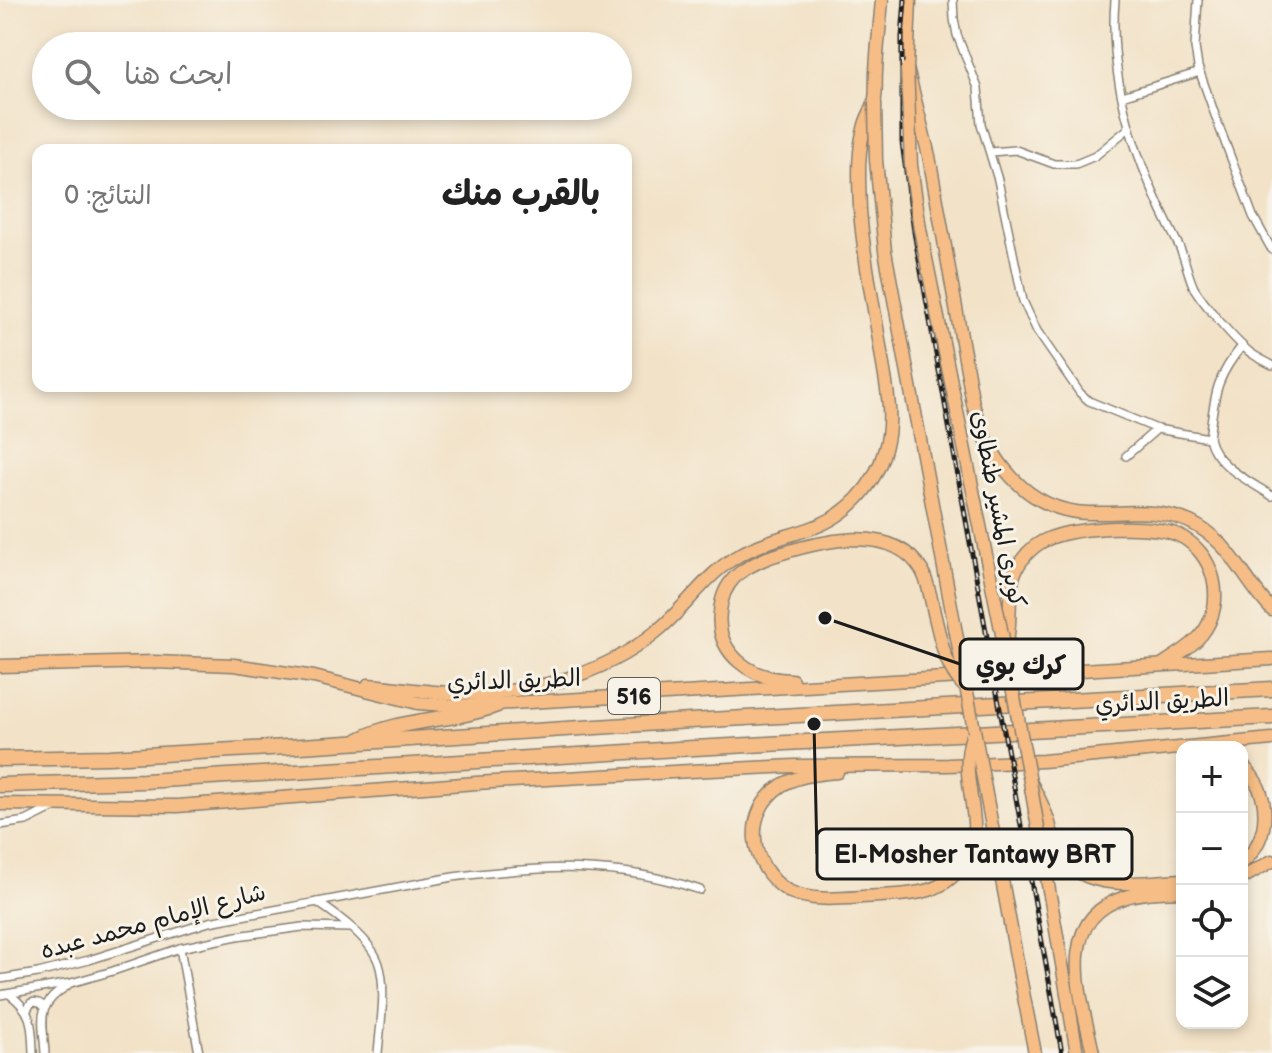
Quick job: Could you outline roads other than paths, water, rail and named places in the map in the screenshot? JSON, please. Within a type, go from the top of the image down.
[{"type":"highway","points":[[882,0],[875,102],[878,190],[885,251],[1035,1053]]},
{"type":"highway","points":[[910,0],[907,68],[929,156],[970,393],[984,436],[1001,466],[1031,495],[1059,508],[1090,513],[1156,512],[1194,524],[1227,549],[1272,610]]},
{"type":"highway","name":"كوبرى المشير طنطاوى","points":[[907,68],[910,144],[919,219],[1005,649],[1077,1053]]},
{"type":"highway","points":[[348,685],[490,693],[539,686],[587,672],[618,658],[647,639],[669,621],[710,575],[728,562],[758,546],[830,520],[862,494],[883,458],[890,417],[860,207],[862,134],[875,102]]},
{"type":"highway","points":[[1005,649],[1010,629],[1012,579],[1023,558],[1040,543],[1054,536],[1079,531],[1132,528],[1166,531],[1182,537],[1206,560],[1213,576],[1215,601],[1211,618],[1198,639],[1160,666]]},
{"type":"highway","points":[[847,684],[767,678],[746,668],[730,652],[720,625],[724,596],[735,577],[767,558],[807,546],[853,540],[883,541],[902,550],[913,559],[925,578],[946,658],[965,687]]},
{"type":"highway","name":"الطريق الدائري","points":[[0,666],[208,663],[287,672],[418,703],[459,706],[1272,659]]},
{"type":"highway","name":"الطريق الدائري","points":[[0,759],[109,757],[351,744],[706,720],[1272,689]]},
{"type":"highway","points":[[351,744],[391,726],[471,713],[497,705]]},
{"type":"highway","name":"الطريق الدائري","points":[[0,785],[144,781],[1272,717]]},
{"type":"highway","points":[[864,765],[791,781],[777,789],[762,808],[755,831],[757,855],[769,876],[788,891],[803,897],[819,898],[905,894],[935,888],[952,877],[965,860],[973,837],[974,820],[967,766],[974,734]]},
{"type":"highway","name":"الطريق الدائري","points":[[0,804],[177,806],[586,776],[794,766],[1019,763],[1272,739]]},
{"type":"highway","points":[[1157,749],[1176,752]]},
{"type":"highway","points":[[1248,771],[1263,792],[1267,815],[1265,831],[1248,858]]},
{"type":"highway","points":[[1030,782],[1058,851],[1081,874],[1110,883],[1176,880]]},
{"type":"highway","points":[[1248,875],[1272,861]]},
{"type":"highway","points":[[1093,1053],[1077,969],[1077,953],[1085,929],[1101,910],[1123,898],[1176,891]]},
{"type":"street","points":[[953,0],[957,35],[975,80],[981,124],[1020,291],[1037,331],[1084,397],[1094,404],[1157,429],[1209,438]]},
{"type":"street","points":[[1115,0],[1114,33],[1122,96],[1141,165],[1181,249],[1195,289],[1242,346],[1272,365]]},
{"type":"street","points":[[1198,0],[1195,47],[1200,72],[1253,216],[1272,250]]},
{"type":"street","points":[[1122,96],[1200,72]]},
{"type":"street","points":[[990,152],[1016,150],[1054,164],[1076,164],[1095,156],[1129,128]]},
{"type":"street","points":[[1242,346],[1228,363],[1218,385],[1209,438],[1220,460],[1272,496]]},
{"type":"street","points":[[1126,456],[1157,429]]},
{"type":"street","points":[[0,825],[35,818],[60,803]]},
{"type":"street","name":"شارع الإمام محمد عبده","points":[[0,979],[72,965],[209,922],[453,877],[569,868],[606,869],[633,872],[700,890]]},
{"type":"street","points":[[317,902],[351,928],[374,953],[381,974],[378,1053]]},
{"type":"street","points":[[256,914],[258,933]]},
{"type":"street","name":"شارع الإمام محمد عبده","points":[[4,995],[71,983],[180,948],[316,926],[351,928]]},
{"type":"street","points":[[180,948],[199,1053]]},
{"type":"street","points":[[45,1053],[44,1008],[50,998],[71,983]]},
{"type":"street","points":[[4,995],[21,1003],[27,1010],[33,1053]]},
{"type":"street","points":[[27,1010],[31,1003],[36,1002],[44,1008]]},
{"type":"railway","points":[[905,0],[902,142],[914,232],[1062,1053]]},
{"type":"place","name":"كرك بوي","points":[[825,618]]},
{"type":"place","name":"El-Mosher Tantawy BRT","points":[[814,724]]}]
